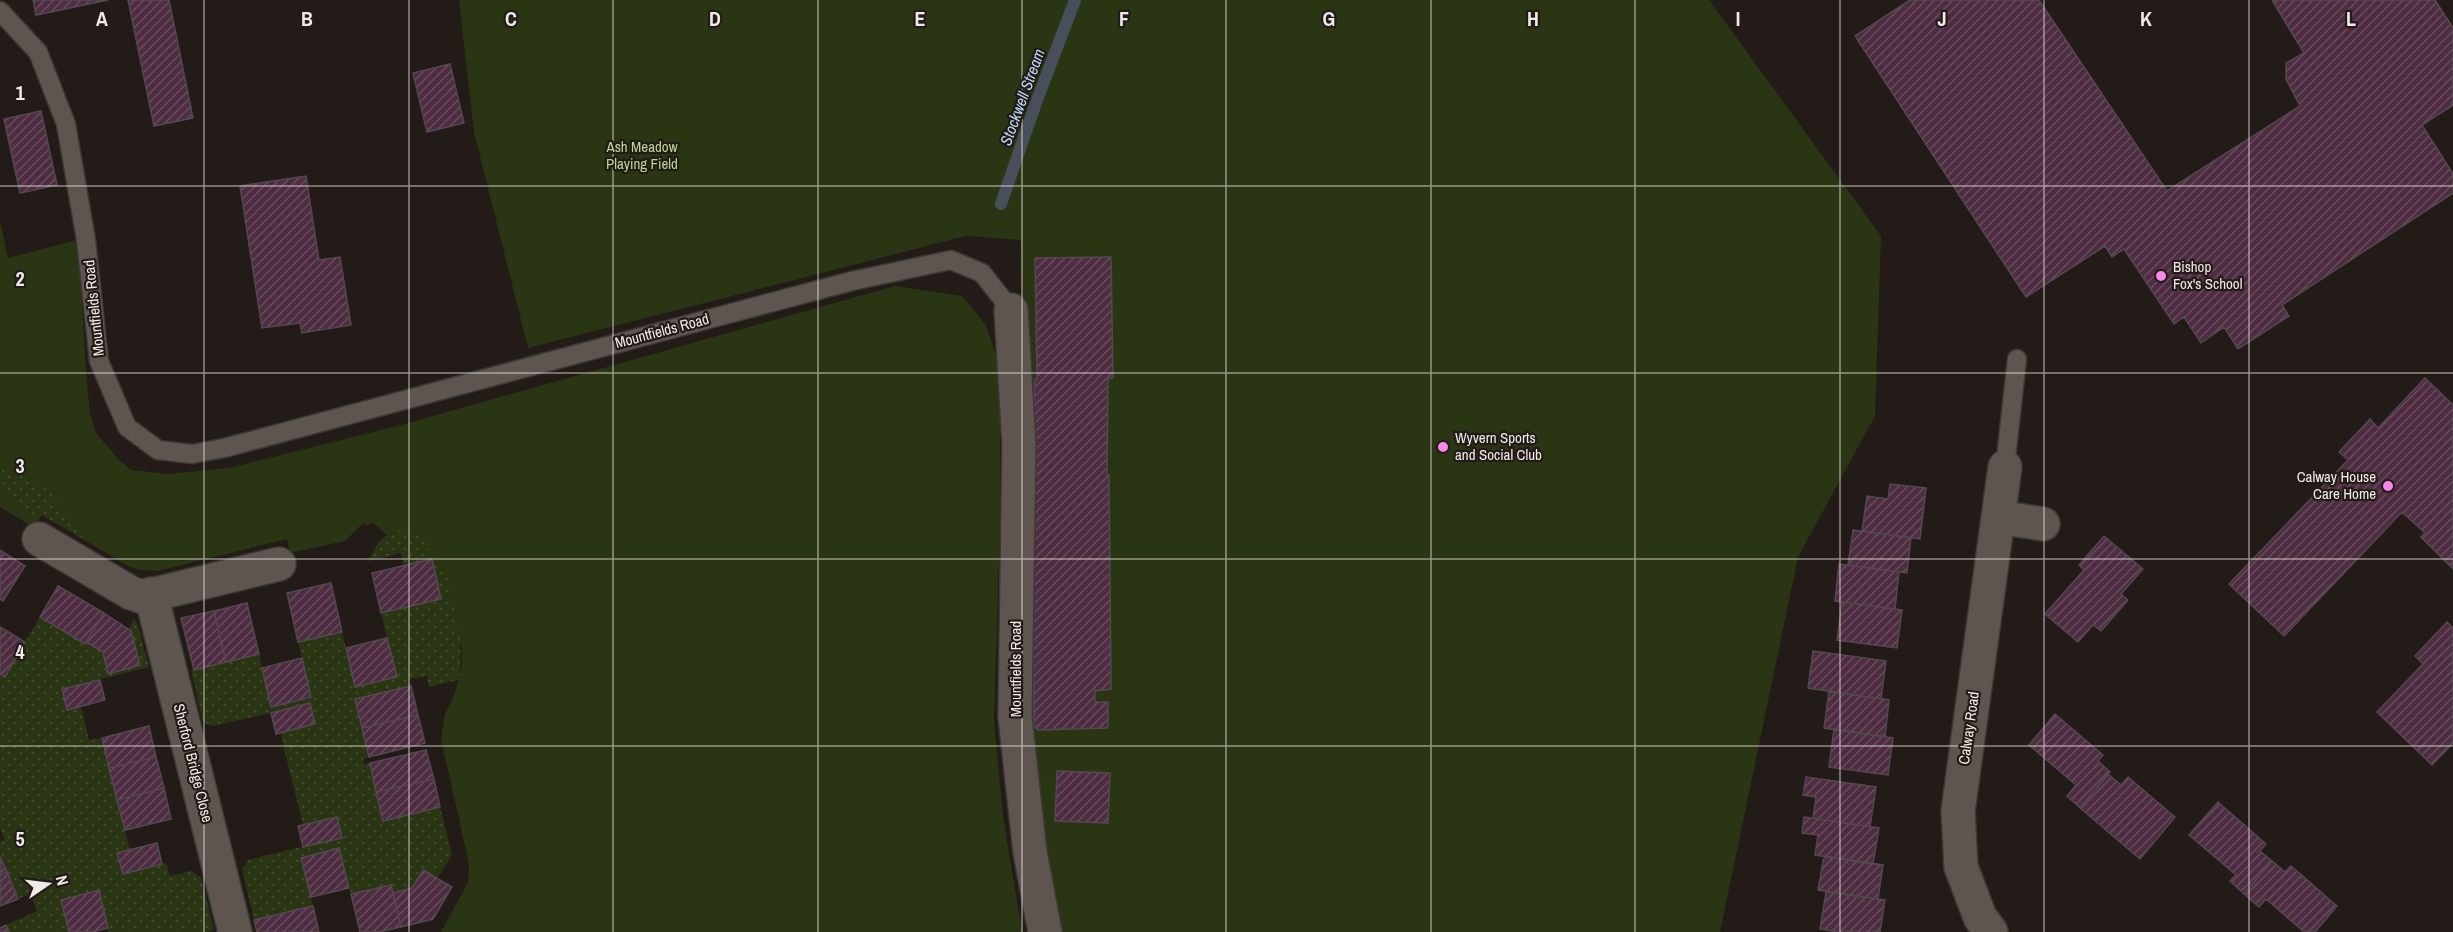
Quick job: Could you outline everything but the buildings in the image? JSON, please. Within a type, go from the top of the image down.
[{"type":"street","name":"Mountfields Road","points":[[1011,310],[1019,445],[1015,717],[1030,852],[1045,932]]},
{"type":"street","name":"Calway Road","points":[[1991,932],[1980,917],[1961,867],[1958,811],[2005,466]]},
{"type":"street","points":[[1998,517],[2043,524]]},
{"type":"street","points":[[39,539],[131,593],[143,597],[279,564]]},
{"type":"street","name":"Sherford Bridge Close","points":[[152,594],[235,932]]},
{"type":"lane","name":"Mountfields Road","points":[[0,11],[38,52],[66,124],[86,240],[99,361],[127,428],[158,450],[192,454],[224,448],[841,284],[951,260],[982,273],[1011,310]]},
{"type":"lane","points":[[2005,466],[2017,359]]},
{"type":"green space","name":"Wyvern Sports and Social Club","points":[[459,0],[1709,0],[1881,236],[1875,416],[1798,557],[1720,932],[1061,932],[1031,753],[1029,478],[1021,240],[966,236],[528,348],[474,132]]},
{"type":"green space","points":[[0,221],[8,258],[78,240],[90,414],[96,433],[119,460],[131,470],[169,474],[229,468],[401,425],[895,286],[962,296],[986,325],[1000,367],[1000,526],[994,721],[1003,816],[1022,932],[441,932],[468,882],[469,864],[441,739],[445,714],[455,693],[462,664],[462,648],[432,559],[395,532],[387,535],[372,522],[367,526],[363,523],[345,541],[290,553],[287,539],[157,571],[141,570],[128,566],[42,515],[33,527],[0,507]]},
{"type":"green space","points":[[2,468],[26,477],[47,490],[87,541],[42,515],[38,519],[16,505],[4,487]]},
{"type":"green space","points":[[402,530],[414,533],[423,539],[429,547],[432,559],[444,564],[460,636],[458,680],[429,687],[427,676],[410,679],[411,686],[355,699],[369,757],[363,759],[364,764],[370,763],[383,821],[440,807],[452,855],[437,878],[423,870],[412,888],[393,893],[390,885],[351,894],[339,849],[301,858],[313,906],[254,920],[242,870],[248,860],[341,837],[337,817],[303,825],[282,740],[281,732],[315,724],[310,704],[213,726],[203,722],[191,670],[259,654],[271,707],[311,697],[298,642],[342,632],[355,686],[387,638],[381,613],[404,566],[401,553],[369,561],[374,550],[385,537]]},
{"type":"green space","points":[[40,617],[103,652],[108,674],[139,665],[129,629],[134,619],[138,625],[149,667],[62,689],[67,709],[81,706],[89,740],[102,738],[130,850],[118,853],[123,873],[166,863],[170,876],[191,871],[201,877],[214,930],[206,932],[108,932],[98,890],[61,900],[69,932],[9,932],[6,925],[37,911],[30,894],[18,899],[0,857],[0,842],[5,840],[0,828],[0,674],[5,676]]},
{"type":"waterway","name":"Stockwell Stream","points":[[1001,204],[1075,0]]},
{"type":"place","name":"Bishop Fox's School","points":[[2161,276]]},
{"type":"place","name":"Wyvern Sports and Social Club","points":[[1443,447]]},
{"type":"place","name":"Calway House Care Home","points":[[2388,486]]},
{"type":"park label","name":"Ash Meadow Playing Field","points":[[642,156]]}]
